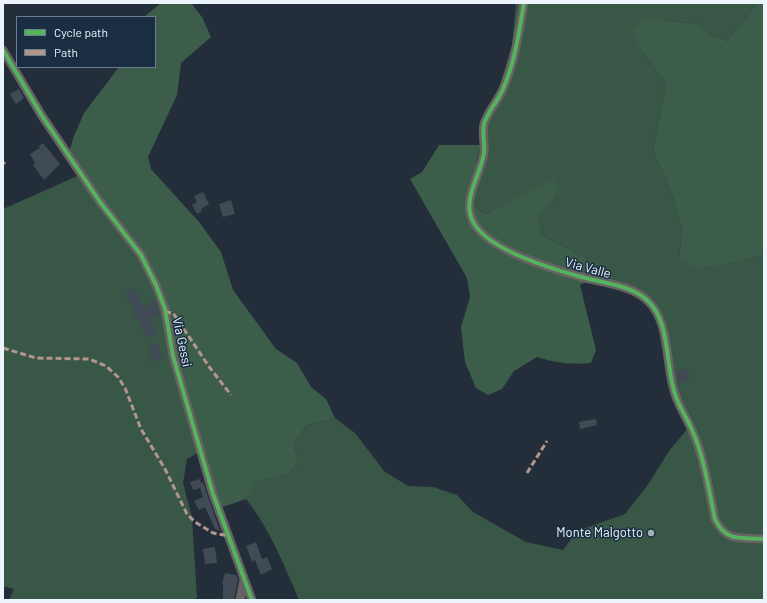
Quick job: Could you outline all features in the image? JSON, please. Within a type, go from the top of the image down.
[{"type":"street","name":"Via Valle","points":[[524,3],[514,55],[503,90],[484,124],[484,151],[472,195],[470,206],[471,217],[478,228],[494,244],[526,259],[577,276],[624,288],[642,295],[649,302],[657,311],[662,323],[670,374],[675,394],[696,439],[716,519],[721,530],[734,538],[764,539]]},
{"type":"street","name":"Via Gessi","points":[[3,50],[42,116],[100,202],[141,256],[156,285],[165,309],[173,356],[213,494],[252,600]]},
{"type":"street","points":[[240,600],[244,579]]},
{"type":"green space","points":[[161,3],[191,3],[202,17],[211,37],[181,63],[177,95],[148,157],[151,169],[199,222],[221,252],[233,290],[276,349],[297,363],[311,387],[326,399],[335,418],[307,425],[294,442],[298,462],[289,475],[254,482],[246,499],[220,508],[195,430],[176,351],[150,276],[68,155],[84,113],[118,68],[156,68],[156,16],[145,16]]},
{"type":"green space","points":[[516,3],[758,3],[727,41],[712,35],[698,24],[663,19],[642,51],[666,84],[653,150],[671,191],[682,228],[679,259],[743,261],[764,255],[764,600],[299,600],[269,535],[246,499],[253,482],[289,475],[298,462],[294,442],[307,425],[335,418],[355,433],[384,471],[408,486],[433,487],[457,495],[473,512],[526,542],[563,550],[577,531],[625,514],[647,486],[669,451],[688,428],[653,301],[592,278],[586,258],[542,235],[538,216],[555,199],[518,199],[486,214],[473,206],[482,124],[499,88],[512,46]]},
{"type":"green space","points":[[758,3],[764,3],[764,255],[743,261],[698,268],[679,259],[682,228],[671,191],[653,150],[666,84],[642,51],[632,29],[643,19],[663,19],[698,24],[712,35],[727,41]]},
{"type":"green space","points":[[439,145],[480,145],[475,172],[473,206],[486,214],[554,180],[556,187],[555,197],[538,216],[542,235],[586,258],[592,278],[580,285],[596,350],[591,363],[564,363],[537,357],[514,371],[502,389],[488,395],[476,388],[465,362],[461,327],[470,297],[467,278],[410,179],[422,172]]},
{"type":"green space","points":[[82,174],[150,276],[169,312],[201,451],[187,459],[183,483],[192,517],[197,598],[189,600],[9,600],[14,589],[3,586],[3,209]]},
{"type":"building","points":[[19,89],[24,98],[16,104],[10,94]]},
{"type":"building","points":[[43,143],[60,164],[44,180],[33,165],[35,163],[30,154],[40,148],[39,146]]},
{"type":"building","points":[[203,192],[209,204],[201,209],[202,211],[197,214],[192,205],[197,202],[194,196]]},
{"type":"building","points":[[231,200],[235,214],[223,217],[219,204]]},
{"type":"building","points":[[134,288],[145,307],[155,300],[159,311],[160,317],[150,319],[157,333],[146,338],[137,317],[135,319],[132,314],[136,312],[124,294]]},
{"type":"building","points":[[159,344],[162,360],[151,362],[149,345]]},
{"type":"building","points":[[688,369],[690,381],[678,383],[676,371]]},
{"type":"building","points":[[596,419],[597,425],[580,429],[579,422]]},
{"type":"building","points":[[200,479],[201,483],[203,482],[220,531],[215,529],[205,507],[199,510],[194,501],[203,497],[200,488],[193,490],[190,482]]},
{"type":"building","points":[[256,542],[262,559],[267,557],[272,569],[261,575],[255,560],[252,562],[246,546]]},
{"type":"building","points":[[215,547],[217,563],[205,564],[203,549]]},
{"type":"building","points":[[225,573],[236,575],[238,579],[234,600],[223,600],[222,583]]},
{"type":"marked path","points":[[165,312],[173,313],[210,368],[231,395]]},
{"type":"marked path","points":[[3,348],[36,358],[89,359],[106,366],[118,377],[125,388],[141,429],[165,469],[187,514],[195,522],[213,533],[229,536]]},
{"type":"marked path","points":[[527,473],[547,441]]},
{"type":"cycle path","points":[[524,3],[511,68],[501,93],[484,124],[484,153],[471,193],[469,209],[471,217],[477,228],[488,238],[517,255],[550,268],[624,287],[641,295],[648,301],[661,321],[672,383],[677,399],[700,451],[715,519],[719,527],[730,535],[742,538],[764,539]]},
{"type":"cycle path","points":[[3,50],[42,116],[100,202],[141,255],[156,285],[165,309],[173,356],[213,494],[252,600]]},
{"type":"place","name":"Monte Malgotto","points":[[651,533]]}]
